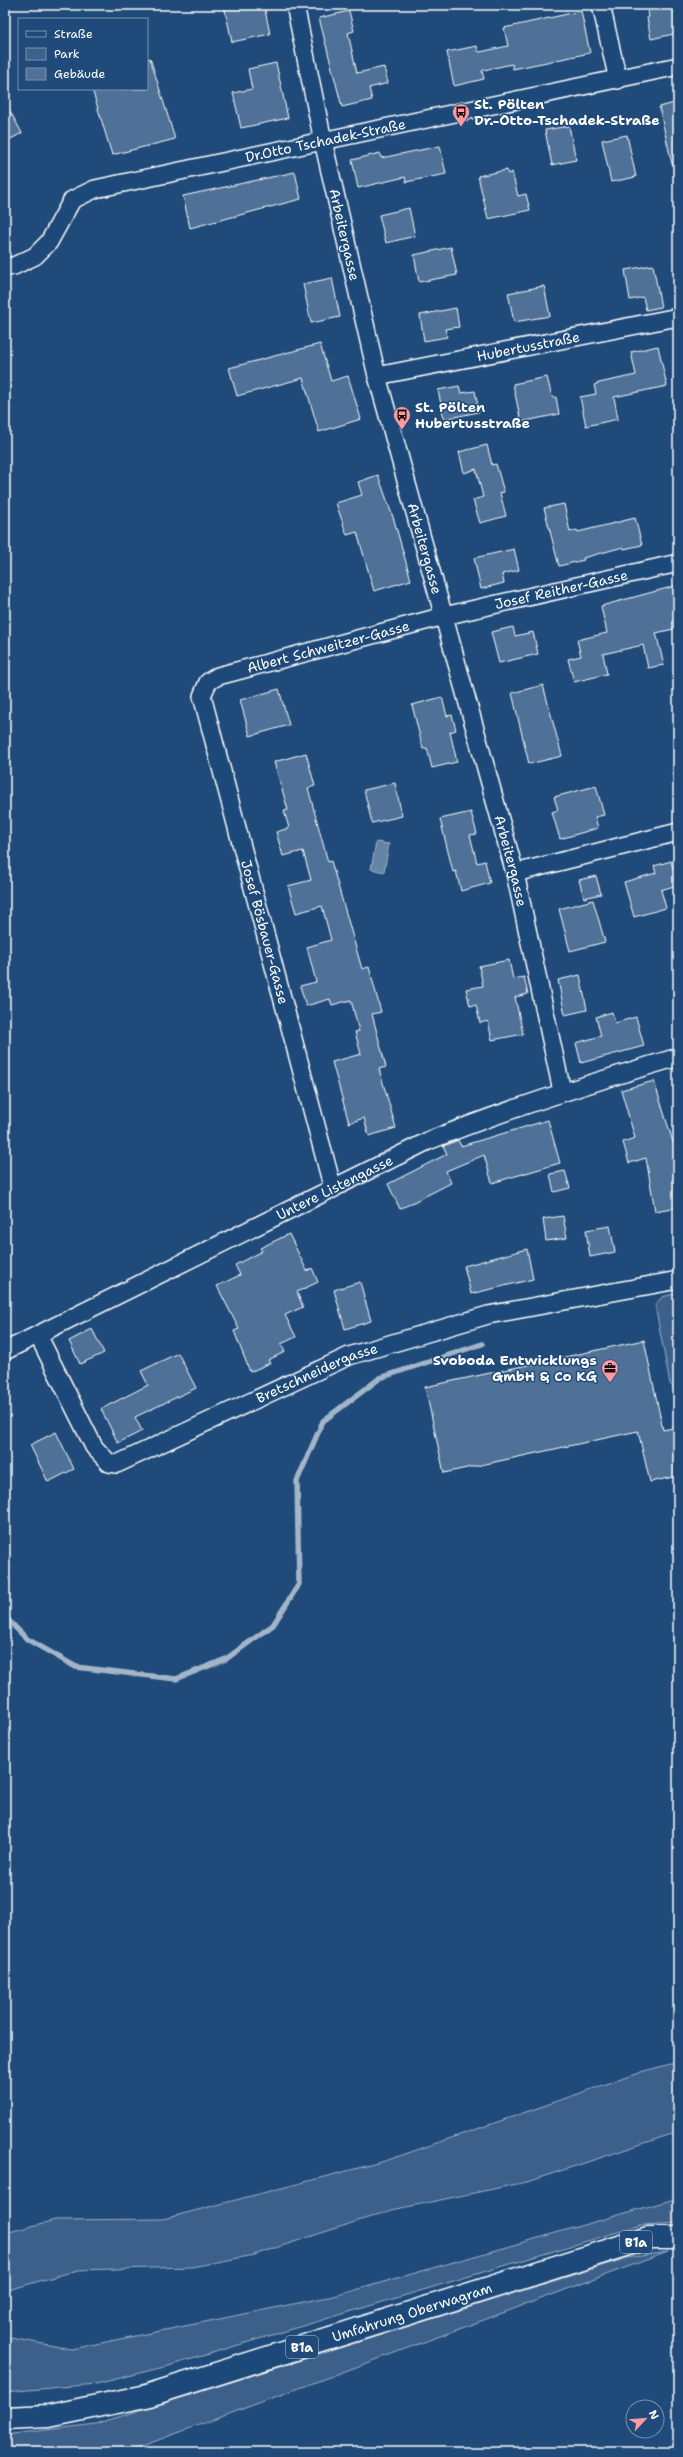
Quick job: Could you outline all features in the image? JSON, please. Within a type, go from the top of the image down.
[{"type":"main road","name":"Umfahrung Oberwagram","points":[[5,2418],[49,2416],[146,2396],[648,2238],[678,2238]]},
{"type":"street","name":"Arbeitergasse","points":[[295,5],[323,141],[377,376],[515,873],[562,1091]]},
{"type":"street","points":[[601,5],[618,80]]},
{"type":"street","name":"Dr.Otto Tschadek-Straße","points":[[5,267],[14,266],[35,256],[50,242],[72,200],[95,189],[618,80],[678,66]]},
{"type":"street","name":"Hubertusstraße","points":[[377,376],[678,317]]},
{"type":"street","name":"Josef Reither-Gasse","points":[[444,616],[678,562]]},
{"type":"street","name":"Albert Schweitzer-Gasse","points":[[212,678],[444,616]]},
{"type":"street","name":"Josef Bösbauer-Gasse","points":[[212,678],[206,685],[202,696],[333,1189]]},
{"type":"street","points":[[515,873],[678,832]]},
{"type":"street","name":"Untere Listengasse","points":[[5,1351],[428,1141],[498,1113],[562,1091],[678,1058]]},
{"type":"street","name":"Bretschneidergasse","points":[[38,1335],[94,1447],[109,1463],[117,1464],[349,1356],[488,1315],[678,1280]]},
{"type":"green space","points":[[678,1293],[678,1390],[676,1390],[670,1384],[655,1305],[662,1297]]},
{"type":"green space","points":[[678,2062],[678,2132],[527,2182],[392,2210],[254,2255],[192,2267],[78,2270],[5,2291],[5,2233],[55,2220],[163,2219],[385,2161],[644,2071]]},
{"type":"green space","points":[[678,2198],[678,2223],[641,2225],[165,2367],[96,2384],[5,2392],[5,2337],[71,2349],[338,2295]]},
{"type":"green space","points":[[668,2252],[126,2452],[5,2452],[5,2435],[96,2424],[627,2258]]},
{"type":"shaded area","points":[[376,842],[389,844],[384,872],[371,869]]},
{"type":"building","points":[[224,5],[264,5],[270,34],[232,42]]},
{"type":"building","points":[[647,5],[674,5],[678,33],[651,39],[647,18],[649,17]]},
{"type":"building","points":[[349,11],[354,31],[348,33],[357,73],[384,67],[388,83],[369,88],[372,100],[342,107],[319,18]]},
{"type":"building","points":[[581,11],[590,53],[513,69],[512,64],[484,70],[482,71],[484,79],[454,86],[447,52],[477,46],[478,51],[480,52],[508,46],[504,28]]},
{"type":"building","points":[[150,58],[175,139],[112,155],[92,90],[148,90],[148,59]]},
{"type":"building","points":[[276,63],[288,118],[241,128],[233,93],[252,89],[248,69]]},
{"type":"building","points":[[5,102],[22,133],[5,142]]},
{"type":"building","points":[[678,102],[678,163],[672,164],[659,107]]},
{"type":"building","points":[[569,126],[576,160],[552,165],[545,130]]},
{"type":"building","points":[[627,135],[636,177],[611,182],[602,140]]},
{"type":"building","points":[[440,146],[446,174],[406,182],[405,177],[358,188],[352,160],[380,153],[381,158]]},
{"type":"building","points":[[507,170],[508,174],[512,172],[518,196],[526,194],[530,210],[488,219],[478,176]]},
{"type":"building","points":[[295,172],[301,199],[190,228],[183,196]]},
{"type":"building","points":[[409,208],[415,236],[386,243],[379,215]]},
{"type":"building","points":[[451,247],[457,275],[419,282],[414,255]]},
{"type":"building","points":[[653,265],[661,307],[646,310],[643,297],[630,300],[625,270]]},
{"type":"building","points":[[332,278],[340,317],[311,323],[303,284]]},
{"type":"building","points":[[544,286],[550,316],[514,322],[508,293]]},
{"type":"building","points":[[456,308],[459,327],[445,329],[447,337],[424,341],[420,315]]},
{"type":"building","points":[[320,344],[331,381],[348,376],[361,419],[319,432],[303,378],[237,396],[229,368]]},
{"type":"building","points":[[658,346],[667,386],[614,397],[618,419],[586,426],[580,397],[596,394],[594,385],[599,383],[636,375],[631,352]]},
{"type":"building","points":[[547,377],[552,397],[556,397],[559,414],[521,422],[513,384]]},
{"type":"building","points":[[459,386],[461,393],[475,391],[479,412],[444,419],[438,390]]},
{"type":"building","points":[[487,445],[492,465],[496,464],[504,492],[500,493],[506,516],[480,523],[473,500],[483,497],[476,469],[464,473],[459,452]]},
{"type":"building","points":[[378,475],[394,520],[411,580],[374,591],[357,532],[347,535],[336,503],[362,495],[358,482]]},
{"type":"building","points":[[564,504],[570,532],[577,530],[578,532],[635,518],[642,545],[624,549],[623,547],[583,558],[584,560],[559,566],[544,508]]},
{"type":"building","points":[[514,549],[519,570],[502,574],[504,583],[481,589],[474,558]]},
{"type":"building","points":[[675,586],[678,601],[678,628],[656,633],[664,665],[648,668],[643,645],[603,654],[607,674],[574,682],[568,659],[581,656],[577,640],[607,633],[601,606]]},
{"type":"building","points":[[513,627],[515,636],[533,632],[538,654],[499,663],[491,632]]},
{"type":"building","points":[[543,685],[562,756],[529,764],[512,693]]},
{"type":"building","points":[[279,689],[289,725],[250,736],[240,700]]},
{"type":"building","points":[[442,697],[447,716],[452,715],[456,730],[450,732],[457,762],[432,768],[427,748],[423,749],[412,705]]},
{"type":"building","points":[[306,753],[315,786],[308,788],[328,862],[331,861],[362,969],[369,967],[381,1012],[372,1014],[386,1067],[379,1069],[396,1128],[369,1136],[364,1118],[349,1123],[332,1062],[361,1054],[355,1032],[359,1031],[351,1000],[332,1005],[330,999],[306,1006],[300,986],[316,982],[307,947],[331,940],[322,906],[296,913],[288,886],[311,880],[303,851],[283,856],[276,832],[289,828],[284,811],[288,810],[274,762]]},
{"type":"building","points":[[395,783],[402,816],[372,823],[364,790]]},
{"type":"building","points":[[596,786],[604,815],[595,817],[598,828],[560,839],[552,812],[558,810],[554,797]]},
{"type":"building","points":[[471,812],[477,834],[470,835],[477,863],[485,861],[490,883],[461,891],[456,871],[453,872],[440,819]]},
{"type":"building","points":[[671,861],[677,885],[661,890],[666,908],[634,917],[624,882],[656,873],[654,866]]},
{"type":"building","points":[[596,876],[601,894],[584,898],[579,880]]},
{"type":"building","points":[[593,900],[605,942],[570,951],[559,909]]},
{"type":"building","points":[[509,960],[513,979],[524,977],[528,994],[515,997],[523,1034],[492,1040],[488,1021],[480,1023],[476,1005],[470,1006],[466,989],[483,986],[479,966]]},
{"type":"building","points":[[580,975],[587,1010],[565,1015],[558,980]]},
{"type":"building","points":[[612,1012],[615,1023],[636,1017],[644,1046],[581,1063],[576,1043],[601,1036],[596,1017]]},
{"type":"building","points":[[654,1081],[678,1158],[678,1207],[655,1211],[646,1158],[629,1163],[623,1142],[635,1138],[621,1090]]},
{"type":"building","points":[[548,1120],[560,1163],[492,1183],[484,1155],[446,1171],[451,1183],[400,1209],[388,1184],[447,1154],[443,1146],[458,1140],[461,1146]]},
{"type":"building","points":[[565,1171],[570,1188],[554,1192],[550,1174]]},
{"type":"building","points":[[563,1216],[567,1238],[546,1241],[543,1219]]},
{"type":"building","points":[[610,1226],[615,1252],[590,1257],[586,1230]]},
{"type":"building","points":[[289,1234],[307,1271],[312,1268],[318,1282],[297,1292],[303,1307],[285,1315],[296,1337],[281,1344],[285,1352],[268,1360],[270,1363],[250,1372],[234,1331],[239,1329],[217,1286],[240,1275],[235,1265],[262,1251],[260,1248]]},
{"type":"building","points":[[527,1249],[533,1279],[471,1294],[464,1266]]},
{"type":"building","points":[[360,1282],[371,1321],[345,1329],[334,1290]]},
{"type":"building","points":[[92,1329],[104,1353],[80,1364],[69,1341]]},
{"type":"building","points":[[644,1340],[663,1430],[678,1427],[678,1476],[650,1482],[638,1431],[444,1473],[425,1387]]},
{"type":"building","points":[[178,1353],[196,1388],[135,1417],[142,1431],[118,1443],[101,1409],[148,1385],[141,1371]]},
{"type":"building","points":[[56,1432],[74,1469],[48,1482],[30,1445]]},
{"type":"waterway","points":[[5,1617],[27,1639],[76,1667],[176,1679],[226,1659],[273,1625],[299,1584],[297,1481],[323,1421],[380,1378],[482,1344]]},
{"type":"place","name":"St. Pölten Dr.-Otto-Tschadek-Straße","points":[[461,127]]},
{"type":"place","name":"St. Pölten Hubertusstraße","points":[[402,430]]},
{"type":"place","name":"Svoboda Entwicklungs GmbH & Co KG","points":[[610,1383]]}]
